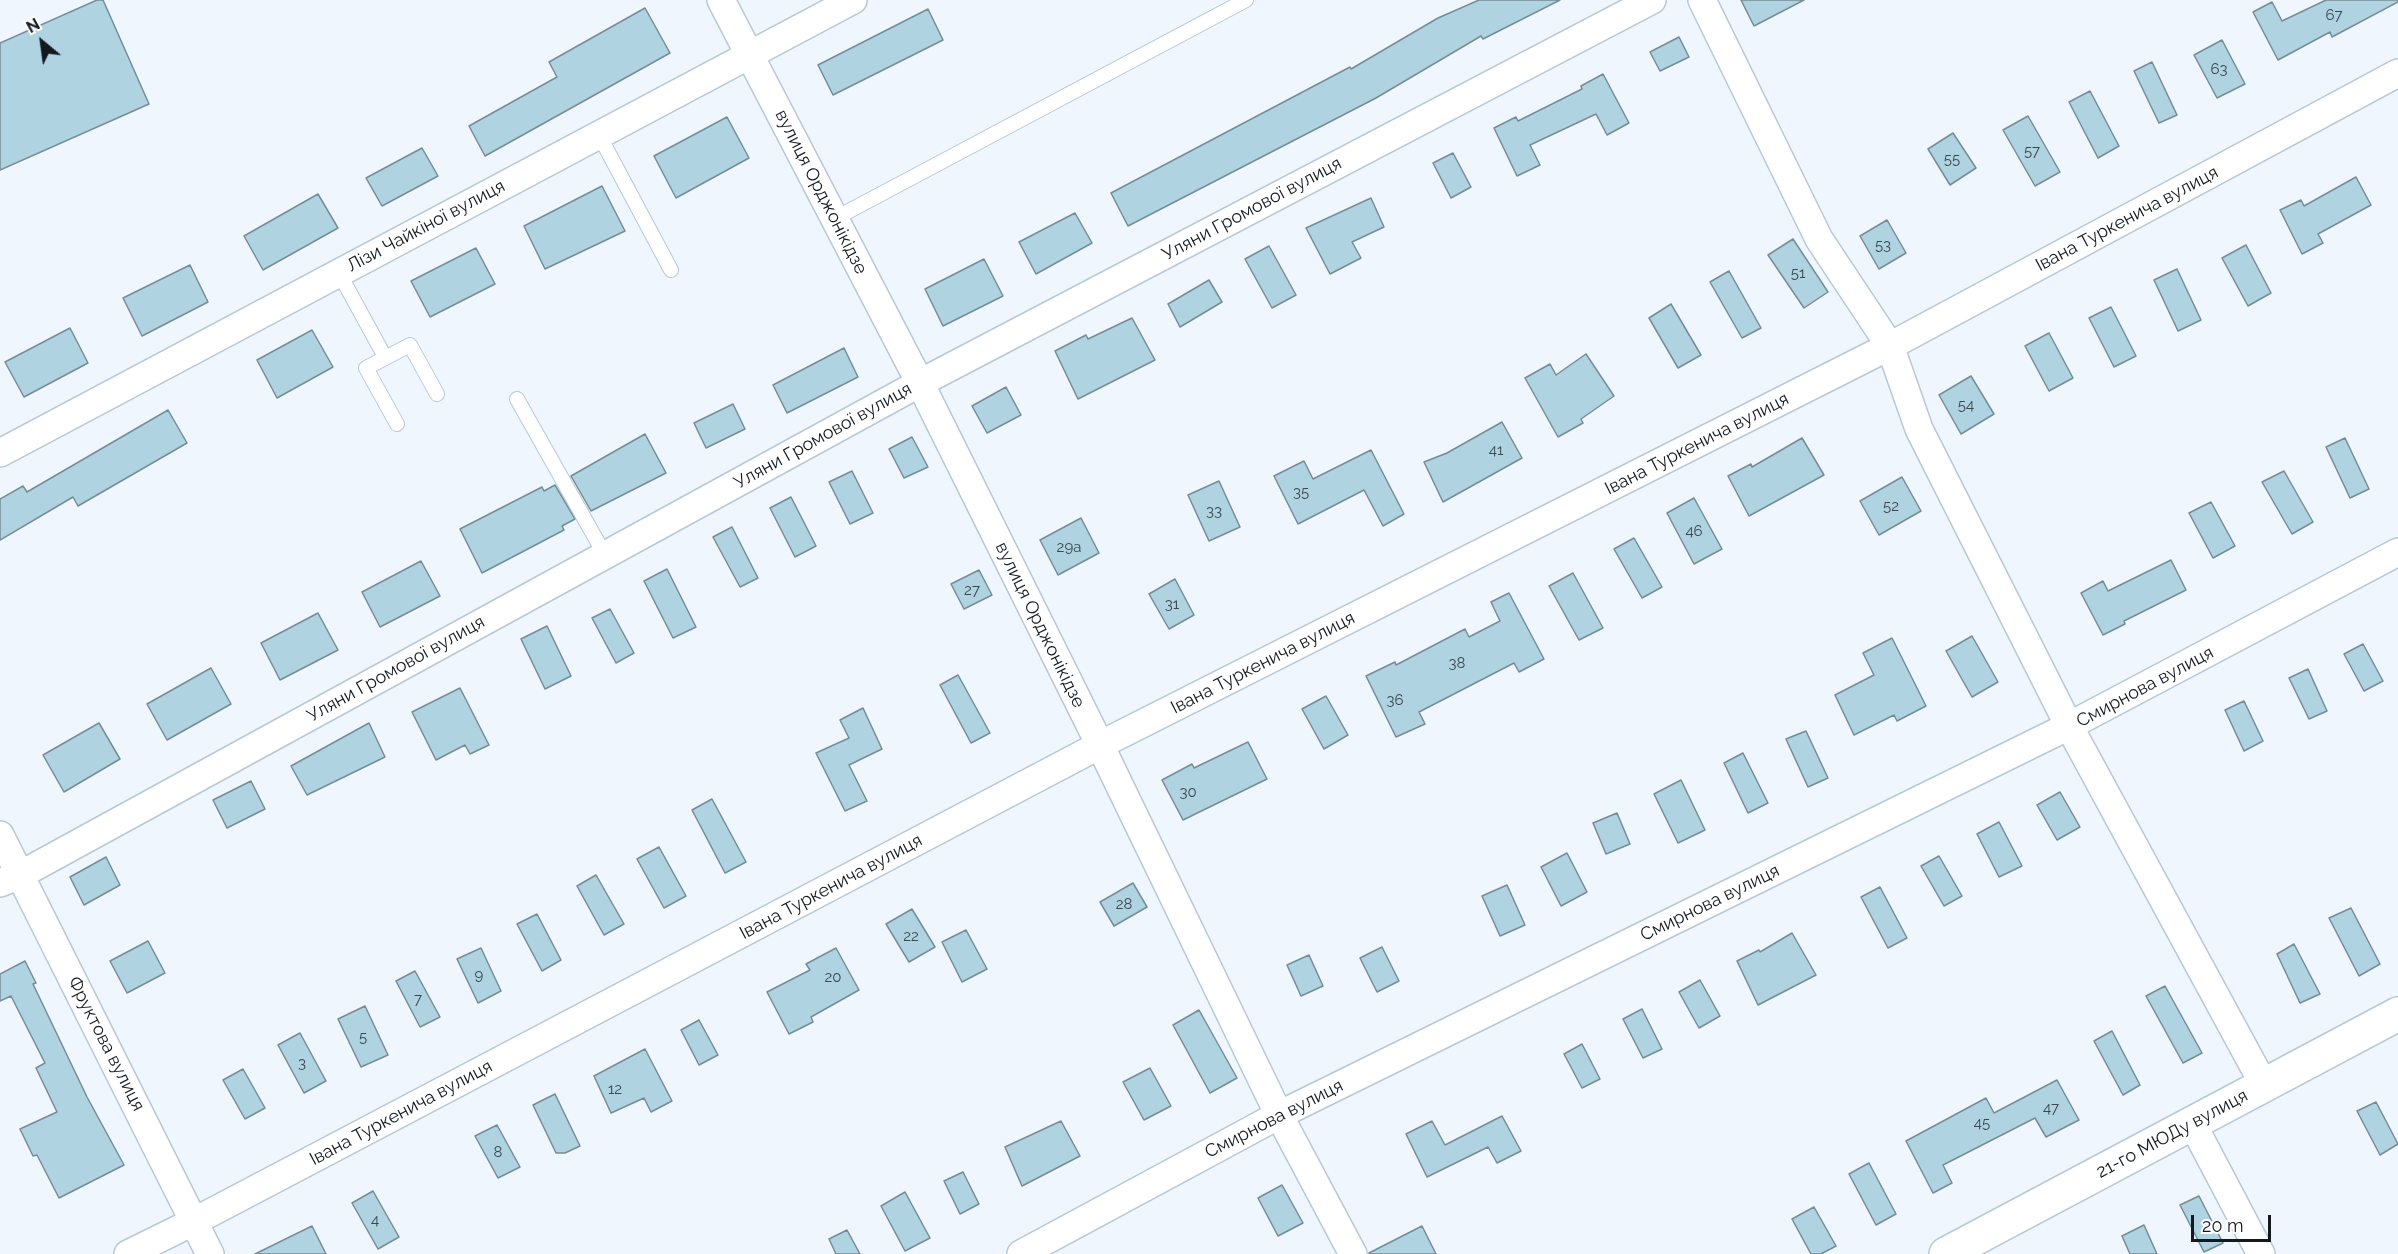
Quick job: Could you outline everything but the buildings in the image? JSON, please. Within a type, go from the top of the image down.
[{"type":"street","name":"вулиця Орджонікідзе","points":[[721,0],[920,383],[1279,1115],[1353,1254]]},
{"type":"street","name":"Лізи Чайкіної вулиця","points":[[0,453],[853,0]]},
{"type":"street","name":"Уляни Громової вулиця","points":[[10,879],[920,383],[1652,0]]},
{"type":"street","points":[[1702,0],[1819,239],[1890,346],[1919,429],[2069,726],[2264,1085]]},
{"type":"street","name":"Івана Туркенича вулиця","points":[[128,1254],[1100,746],[1890,346],[2398,73]]},
{"type":"street","name":"Смирнова вулиця","points":[[1021,1254],[1279,1115],[2069,726],[2398,552]]},
{"type":"street","name":"Фруктова вулиця","points":[[0,835],[10,879],[195,1221],[210,1254]]},
{"type":"street","name":"21-го МЮДу вулиця","points":[[1955,1252],[2398,1014]]},
{"type":"street","points":[[2193,1123],[2261,1254]]},
{"type":"lane","points":[[834,219],[1246,0]]},
{"type":"lane","points":[[599,135],[671,270]]},
{"type":"lane","points":[[339,273],[385,357]]},
{"type":"lane","points":[[397,424],[366,368],[410,345],[437,394]]},
{"type":"lane","points":[[518,399],[605,555]]}]
